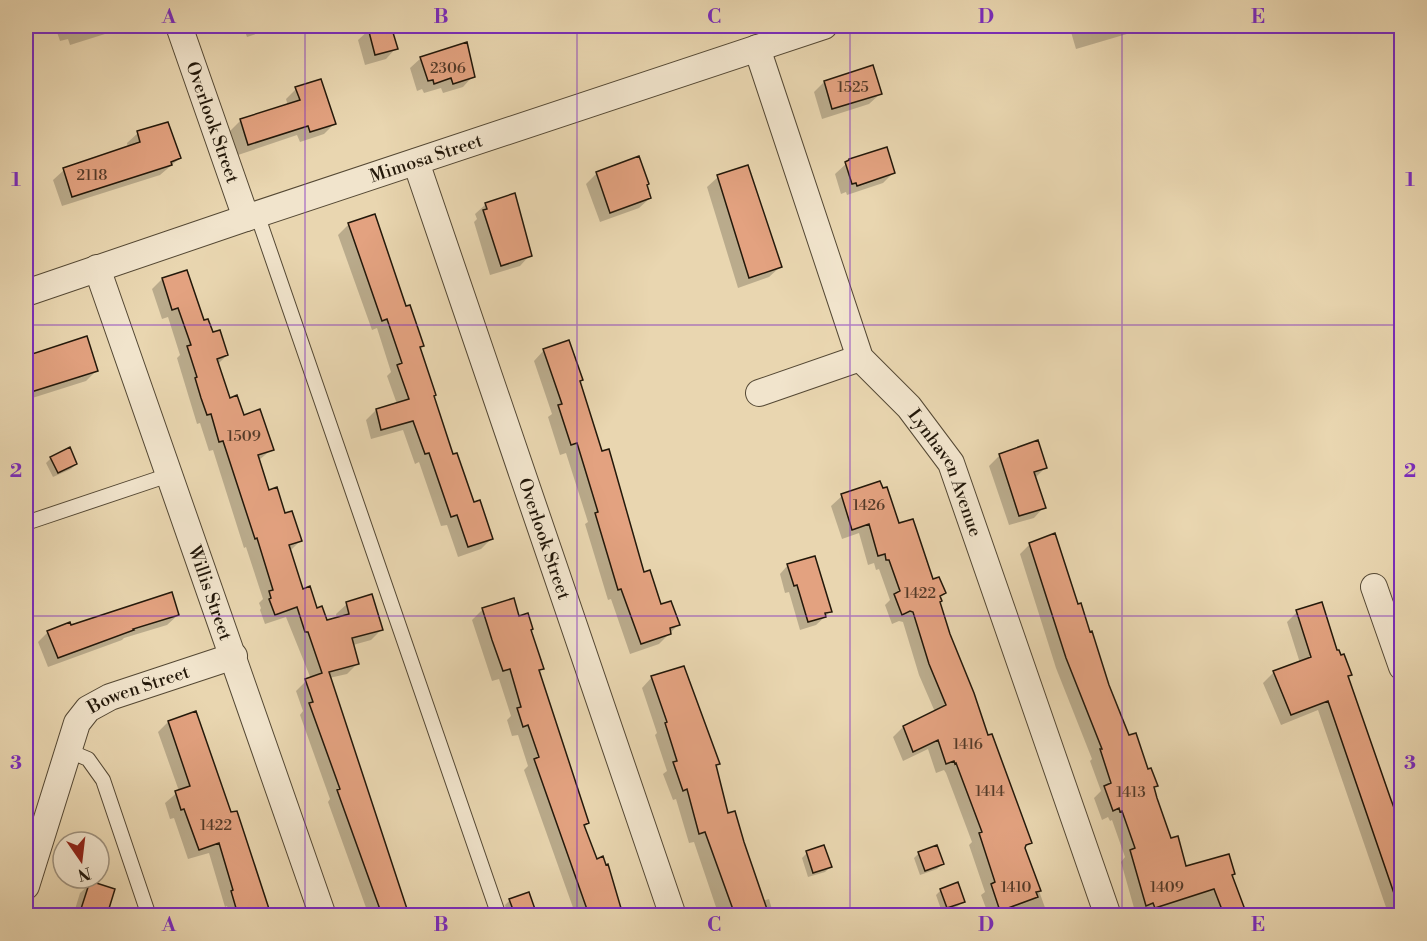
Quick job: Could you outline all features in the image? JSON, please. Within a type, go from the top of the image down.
[{"type":"street","name":"Overlook Street","points":[[179,26],[251,216]]},
{"type":"street","name":"Mimosa Street","points":[[26,293],[824,26]]},
{"type":"street","name":"Lynhaven Avenue","points":[[757,48],[860,358],[909,407],[951,463],[1108,915]]},
{"type":"street","name":"Overlook Street","points":[[416,162],[673,915]]},
{"type":"street","name":"Willis Street","points":[[97,268],[323,915]]},
{"type":"street","points":[[759,393],[860,358]]},
{"type":"street","points":[[1374,587],[1401,667]]},
{"type":"street","name":"Bowen Street","points":[[26,886],[77,723],[88,709],[111,697],[234,656]]},
{"type":"lane","points":[[251,216],[499,915]]},
{"type":"lane","points":[[26,523],[169,475]]},
{"type":"lane","points":[[69,752],[88,759],[103,780],[149,915]]},
{"type":"building","points":[[391,26],[398,49],[375,55],[368,28]]},
{"type":"building","points":[[467,42],[475,77],[453,84],[451,78],[434,84],[433,80],[428,81],[420,57]]},
{"type":"building","points":[[873,65],[882,94],[832,109],[824,81]]},
{"type":"building","points":[[321,79],[336,124],[310,132],[308,126],[248,145],[240,119],[300,100],[295,87]]},
{"type":"building","points":[[168,122],[181,158],[171,162],[172,165],[72,197],[63,168],[140,142],[137,131]]},
{"type":"building","points":[[887,147],[895,173],[857,186],[856,183],[852,184],[845,162]]},
{"type":"building","points":[[639,156],[649,184],[647,185],[651,198],[610,213],[596,172]]},
{"type":"building","points":[[748,165],[782,267],[749,278],[717,175]]},
{"type":"building","points":[[515,193],[532,256],[501,266],[483,210],[487,209],[485,203]]},
{"type":"building","points":[[375,214],[406,306],[410,305],[424,346],[420,347],[453,454],[457,453],[474,502],[480,500],[493,539],[468,547],[457,515],[451,517],[429,453],[425,454],[413,421],[381,430],[376,409],[409,399],[397,365],[402,363],[387,319],[382,321],[348,223]]},
{"type":"building","points":[[187,270],[204,320],[208,319],[213,332],[220,330],[228,355],[217,359],[230,398],[237,395],[244,415],[260,409],[274,450],[258,455],[269,490],[277,487],[285,513],[292,511],[302,541],[289,545],[303,589],[310,586],[317,608],[322,606],[327,620],[349,614],[346,602],[372,594],[383,630],[352,638],[359,664],[329,672],[409,915],[382,915],[337,790],[340,789],[309,703],[313,702],[305,679],[322,673],[308,632],[305,632],[297,607],[275,615],[269,599],[271,598],[269,591],[273,590],[257,538],[255,539],[223,441],[219,442],[211,414],[207,415],[187,346],[191,345],[178,308],[172,310],[162,278]]},
{"type":"building","points":[[87,336],[98,371],[31,392],[26,377],[26,356]]},
{"type":"building","points":[[569,340],[583,380],[580,381],[602,451],[609,449],[644,572],[650,570],[661,604],[671,601],[680,625],[670,628],[671,634],[641,644],[621,589],[618,590],[577,443],[571,445],[558,405],[562,404],[543,349]]},
{"type":"building","points":[[1038,440],[1047,468],[1034,472],[1046,508],[1019,516],[999,454]]},
{"type":"building","points":[[70,447],[77,464],[58,473],[50,457]]},
{"type":"building","points":[[880,481],[883,488],[887,487],[899,523],[913,519],[933,579],[939,577],[946,593],[940,596],[942,601],[940,602],[950,634],[988,735],[992,734],[1032,843],[1026,845],[1025,848],[1041,891],[1036,892],[1038,897],[1000,911],[991,884],[995,882],[979,833],[982,832],[956,763],[954,761],[946,764],[938,740],[913,752],[903,726],[946,705],[929,664],[913,612],[902,615],[894,594],[900,591],[889,560],[886,560],[885,554],[878,556],[869,524],[852,530],[841,494]]},
{"type":"building","points":[[1055,533],[1078,604],[1081,603],[1090,632],[1092,631],[1109,685],[1129,735],[1136,733],[1148,769],[1151,768],[1158,786],[1154,787],[1171,838],[1178,836],[1186,866],[1229,854],[1235,874],[1232,875],[1247,915],[1224,915],[1214,889],[1155,908],[1153,903],[1146,906],[1130,850],[1135,848],[1122,811],[1120,812],[1119,808],[1113,811],[1104,786],[1111,783],[1100,749],[1102,749],[1066,658],[1029,543]]},
{"type":"building","points":[[815,556],[832,612],[825,613],[826,617],[808,622],[797,585],[794,586],[787,564]]},
{"type":"building","points":[[172,592],[179,615],[133,629],[58,658],[47,631]]},
{"type":"building","points":[[514,598],[519,616],[528,613],[544,669],[539,670],[589,823],[584,825],[597,859],[603,856],[606,865],[608,864],[623,915],[589,915],[534,759],[539,757],[528,725],[523,727],[517,708],[521,707],[510,669],[503,671],[492,640],[482,608]]},
{"type":"building","points":[[1322,602],[1337,650],[1341,655],[1344,654],[1352,675],[1348,676],[1397,816],[1401,814],[1401,904],[1398,905],[1328,701],[1291,715],[1273,671],[1311,657],[1296,610]]},
{"type":"building","points":[[684,666],[720,764],[716,765],[728,813],[735,811],[769,915],[735,915],[705,832],[699,834],[687,789],[683,791],[673,762],[677,761],[665,723],[667,722],[651,676]]},
{"type":"building","points":[[196,711],[231,812],[237,811],[271,915],[238,915],[219,843],[199,850],[184,809],[181,810],[175,791],[190,786],[168,721]]},
{"type":"building","points":[[824,845],[832,867],[813,873],[806,851]]},
{"type":"building","points":[[937,845],[944,864],[925,871],[918,852]]},
{"type":"building","points":[[958,882],[965,902],[947,908],[940,889]]},
{"type":"building","points":[[115,889],[107,915],[79,915],[87,890]]},
{"type":"building","points":[[529,892],[537,915],[515,915],[509,899]]}]
